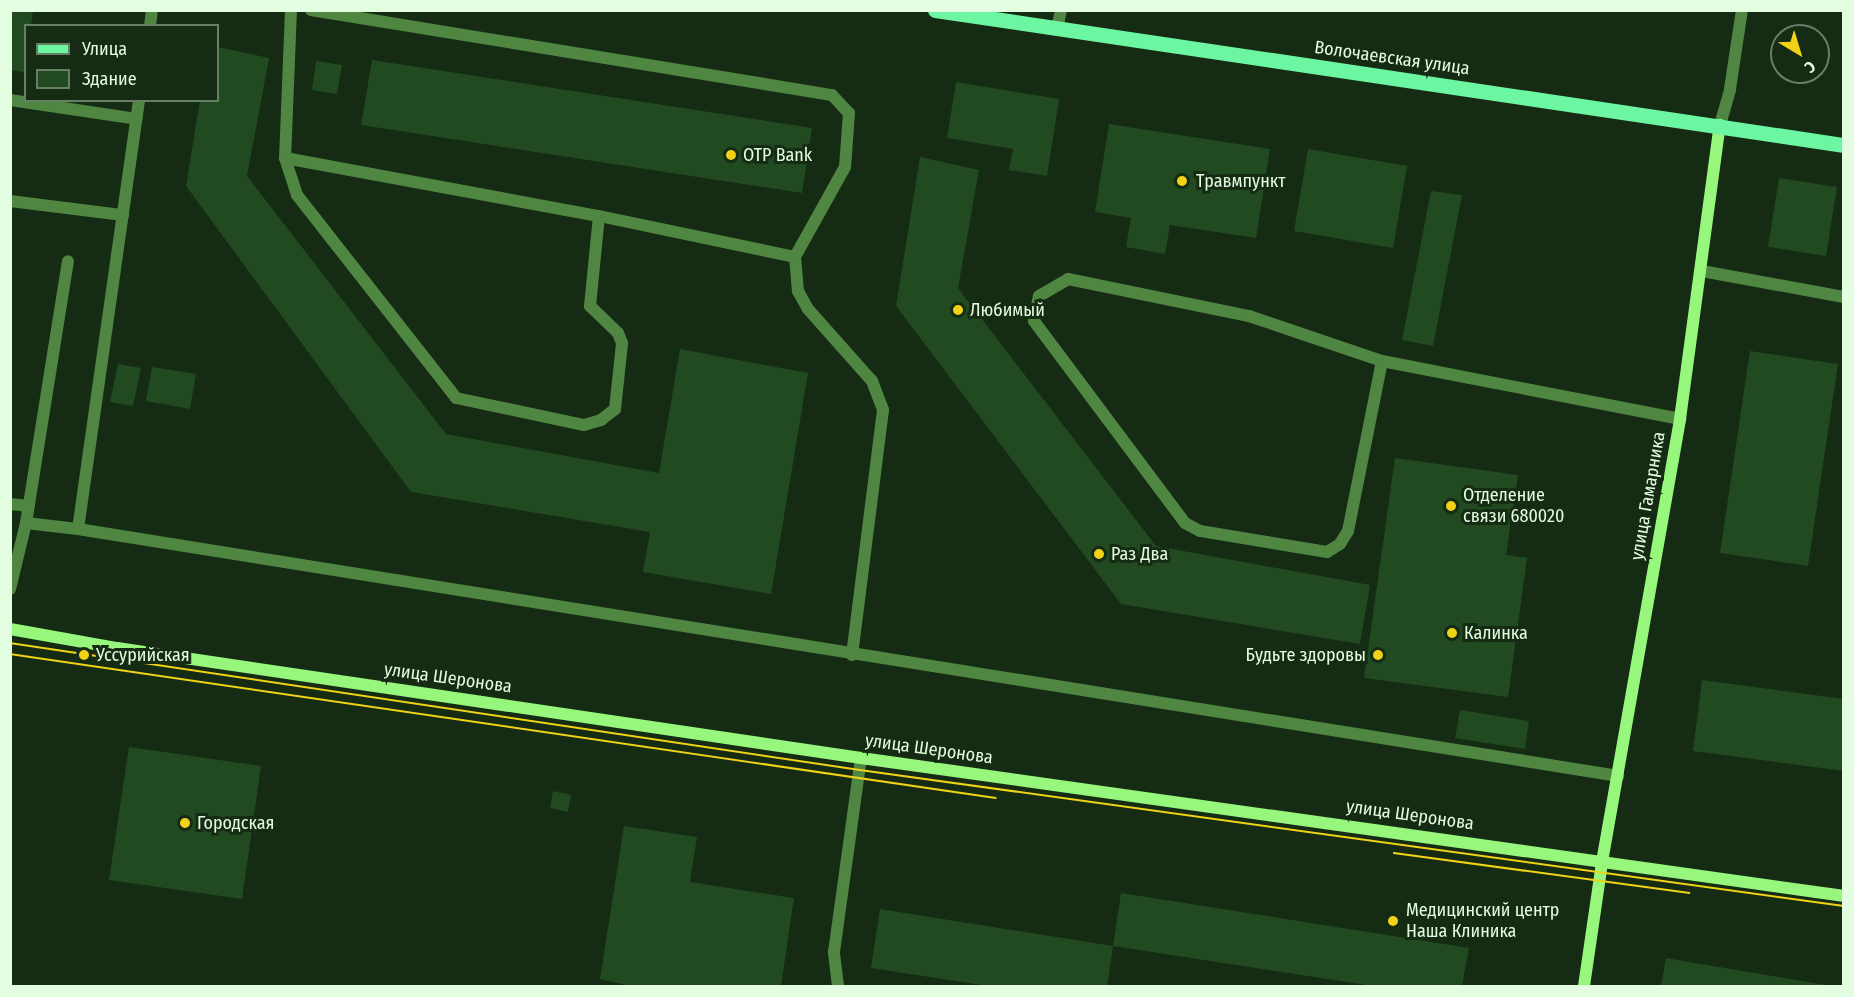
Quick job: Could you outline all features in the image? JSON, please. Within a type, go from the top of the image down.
[{"type":"main road","name":"Волочаевская улица","points":[[935,10],[1057,30],[1720,125],[1844,145]]},
{"type":"main road","name":"улица Гамарника","points":[[1584,987],[1602,862],[1680,419],[1702,271],[1720,125]]},
{"type":"main road","name":"улица Шеронова","points":[[10,629],[117,648],[861,758],[1844,896]]},
{"type":"street","points":[[291,10],[285,158],[297,195],[456,398],[584,425],[601,420],[615,409],[622,343],[618,333],[590,306],[599,216]]},
{"type":"street","points":[[311,10],[832,95],[849,113],[845,167],[795,257],[798,291],[803,300],[872,381],[883,410],[852,655]]},
{"type":"street","points":[[1057,30],[1061,10]]},
{"type":"street","name":"улица Гамарника","points":[[1720,125],[1730,89],[1742,10]]},
{"type":"street","points":[[10,100],[137,119]]},
{"type":"street","points":[[78,529],[139,102]]},
{"type":"street","points":[[285,158],[599,216],[795,257]]},
{"type":"street","points":[[10,201],[123,215]]},
{"type":"street","points":[[10,589],[26,523],[68,261]]},
{"type":"street","points":[[1702,271],[1844,297]]},
{"type":"street","points":[[1382,361],[1348,531],[1340,544],[1328,552],[1200,531],[1185,523],[1034,321],[1039,296],[1068,279],[1249,316],[1382,361],[1680,419]]},
{"type":"street","points":[[10,504],[29,506]]},
{"type":"street","points":[[26,523],[78,529],[852,655],[1618,776]]},
{"type":"street","points":[[838,987],[834,952],[861,758]]},
{"type":"building","points":[[10,10],[33,10],[31,24],[24,24],[24,72],[10,70]]},
{"type":"building","points":[[219,47],[269,58],[247,176],[446,434],[659,473],[680,349],[808,373],[771,594],[643,572],[650,532],[411,492],[186,186],[200,102],[219,102]]},
{"type":"building","points":[[372,60],[812,128],[802,193],[361,125]]},
{"type":"building","points":[[316,61],[342,65],[337,94],[312,90]]},
{"type":"building","points":[[956,82],[1059,99],[1047,176],[1009,170],[1013,149],[947,138]]},
{"type":"building","name":"Травмпункт","points":[[1109,124],[1270,149],[1256,238],[1170,225],[1165,254],[1126,247],[1131,218],[1095,212]]},
{"type":"building","points":[[1308,149],[1407,166],[1393,248],[1294,231]]},
{"type":"building","points":[[920,157],[979,170],[958,288],[1156,546],[1370,585],[1360,644],[1121,604],[896,306]]},
{"type":"building","points":[[1779,178],[1837,187],[1826,256],[1768,247]]},
{"type":"building","points":[[1431,191],[1462,195],[1433,346],[1402,340]]},
{"type":"building","points":[[1750,351],[1838,364],[1808,566],[1720,553]]},
{"type":"building","points":[[118,364],[141,368],[133,406],[110,402]]},
{"type":"building","points":[[152,367],[196,374],[190,409],[146,401]]},
{"type":"building","points":[[1395,458],[1518,475],[1506,555],[1527,558],[1508,697],[1364,678]]},
{"type":"building","points":[[1702,680],[1844,699],[1844,771],[1693,751]]},
{"type":"building","points":[[1460,710],[1529,721],[1525,749],[1455,738]]},
{"type":"building","name":"Городская","points":[[129,747],[261,766],[242,899],[109,880]]},
{"type":"building","points":[[553,791],[571,795],[568,812],[550,808]]},
{"type":"building","points":[[624,826],[697,837],[690,882],[794,898],[781,986],[631,986],[600,979]]},
{"type":"building","points":[[1121,893],[1469,948],[1462,986],[1373,986],[1113,946]]},
{"type":"building","points":[[880,909],[1113,946],[1107,986],[988,986],[871,968]]},
{"type":"building","points":[[1666,958],[1826,985],[1826,986],[1661,986]]},
{"type":"tram line","points":[[10,643],[860,770],[1844,906]]},
{"type":"tram line","points":[[10,654],[996,798]]},
{"type":"tram line","points":[[1394,853],[1689,893]]},
{"type":"place","name":"OTP Bank","points":[[731,155]]},
{"type":"place","name":"Травмпункт","points":[[1182,181]]},
{"type":"place","name":"Любимый","points":[[958,310]]},
{"type":"place","name":"Отделение связи 680020","points":[[1451,506]]},
{"type":"place","name":"Раз Два","points":[[1099,554]]},
{"type":"place","name":"Калинка","points":[[1452,633]]},
{"type":"place","name":"Уссурийская","points":[[84,655]]},
{"type":"place","name":"Будьте здоровы","points":[[1378,655]]},
{"type":"place","name":"Городская","points":[[185,823]]},
{"type":"place","name":"Медицинский центр Наша Клиника","points":[[1393,921]]}]
